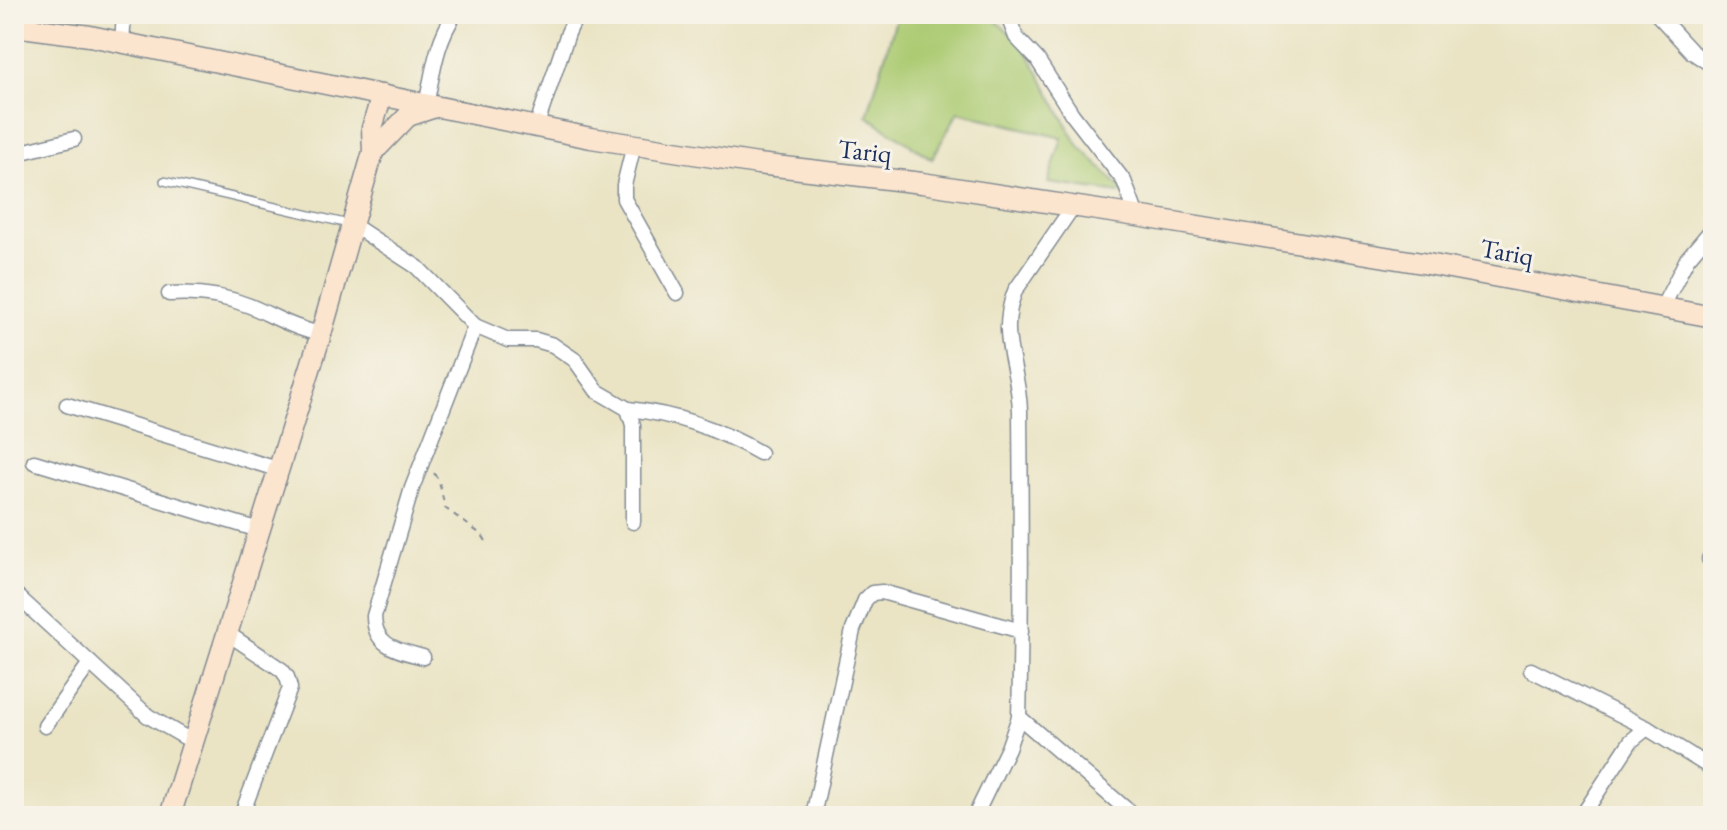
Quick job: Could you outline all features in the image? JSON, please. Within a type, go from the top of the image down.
[{"type":"main road","name":"Tariq","points":[[14,26],[90,36],[634,145],[758,164],[922,183],[1137,216],[1555,286],[1713,317]]},
{"type":"main road","points":[[348,90],[358,100],[374,147]]},
{"type":"main road","points":[[170,816],[321,334],[374,147],[375,114],[382,95]]},
{"type":"main road","points":[[374,147],[404,100]]},
{"type":"main road","points":[[374,147],[408,116],[430,106]]},
{"type":"street","points":[[122,43],[124,14]]},
{"type":"street","points":[[430,106],[437,52],[445,28],[455,14]]},
{"type":"street","points":[[536,127],[577,14]]},
{"type":"street","points":[[1007,14],[1016,37],[1051,78],[1100,153],[1118,171],[1137,216]]},
{"type":"street","points":[[1657,14],[1692,52],[1713,66]]},
{"type":"street","points":[[14,154],[74,139]]},
{"type":"street","points":[[634,145],[624,185],[624,199],[677,293]]},
{"type":"street","points":[[975,816],[1008,748],[1019,717],[1020,410],[1007,344],[1007,325],[1015,291],[1072,208]]},
{"type":"street","points":[[353,225],[417,267],[475,326],[508,340],[536,340],[553,345],[575,360],[597,391],[628,409],[674,417],[725,432],[760,453]]},
{"type":"street","points":[[1662,308],[1687,259],[1713,228]]},
{"type":"street","points":[[169,294],[217,295],[294,328],[321,334]]},
{"type":"street","points":[[423,657],[388,646],[376,634],[374,616],[412,488],[475,326]]},
{"type":"street","points":[[67,405],[277,469]]},
{"type":"street","points":[[628,409],[633,425],[633,522]]},
{"type":"street","points":[[34,462],[259,530]]},
{"type":"street","points":[[813,816],[826,768],[853,630],[865,600],[872,593],[882,592],[1021,631]]},
{"type":"street","points":[[14,593],[148,716],[193,742]]},
{"type":"street","points":[[227,633],[282,670],[290,688],[241,816]]},
{"type":"street","points":[[45,726],[90,663]]},
{"type":"street","points":[[1531,670],[1647,728],[1713,769]]},
{"type":"street","points":[[1019,717],[1134,816]]},
{"type":"street","points":[[1582,816],[1631,741],[1647,728]]},
{"type":"lane","points":[[164,181],[353,225]]},
{"type":"path","points":[[425,453],[439,481],[445,508],[486,541]]},
{"type":"green space","points":[[895,14],[988,14],[1023,44],[1078,145],[1127,194],[1048,183],[1062,138],[958,112],[932,159],[867,116],[897,16]]}]
